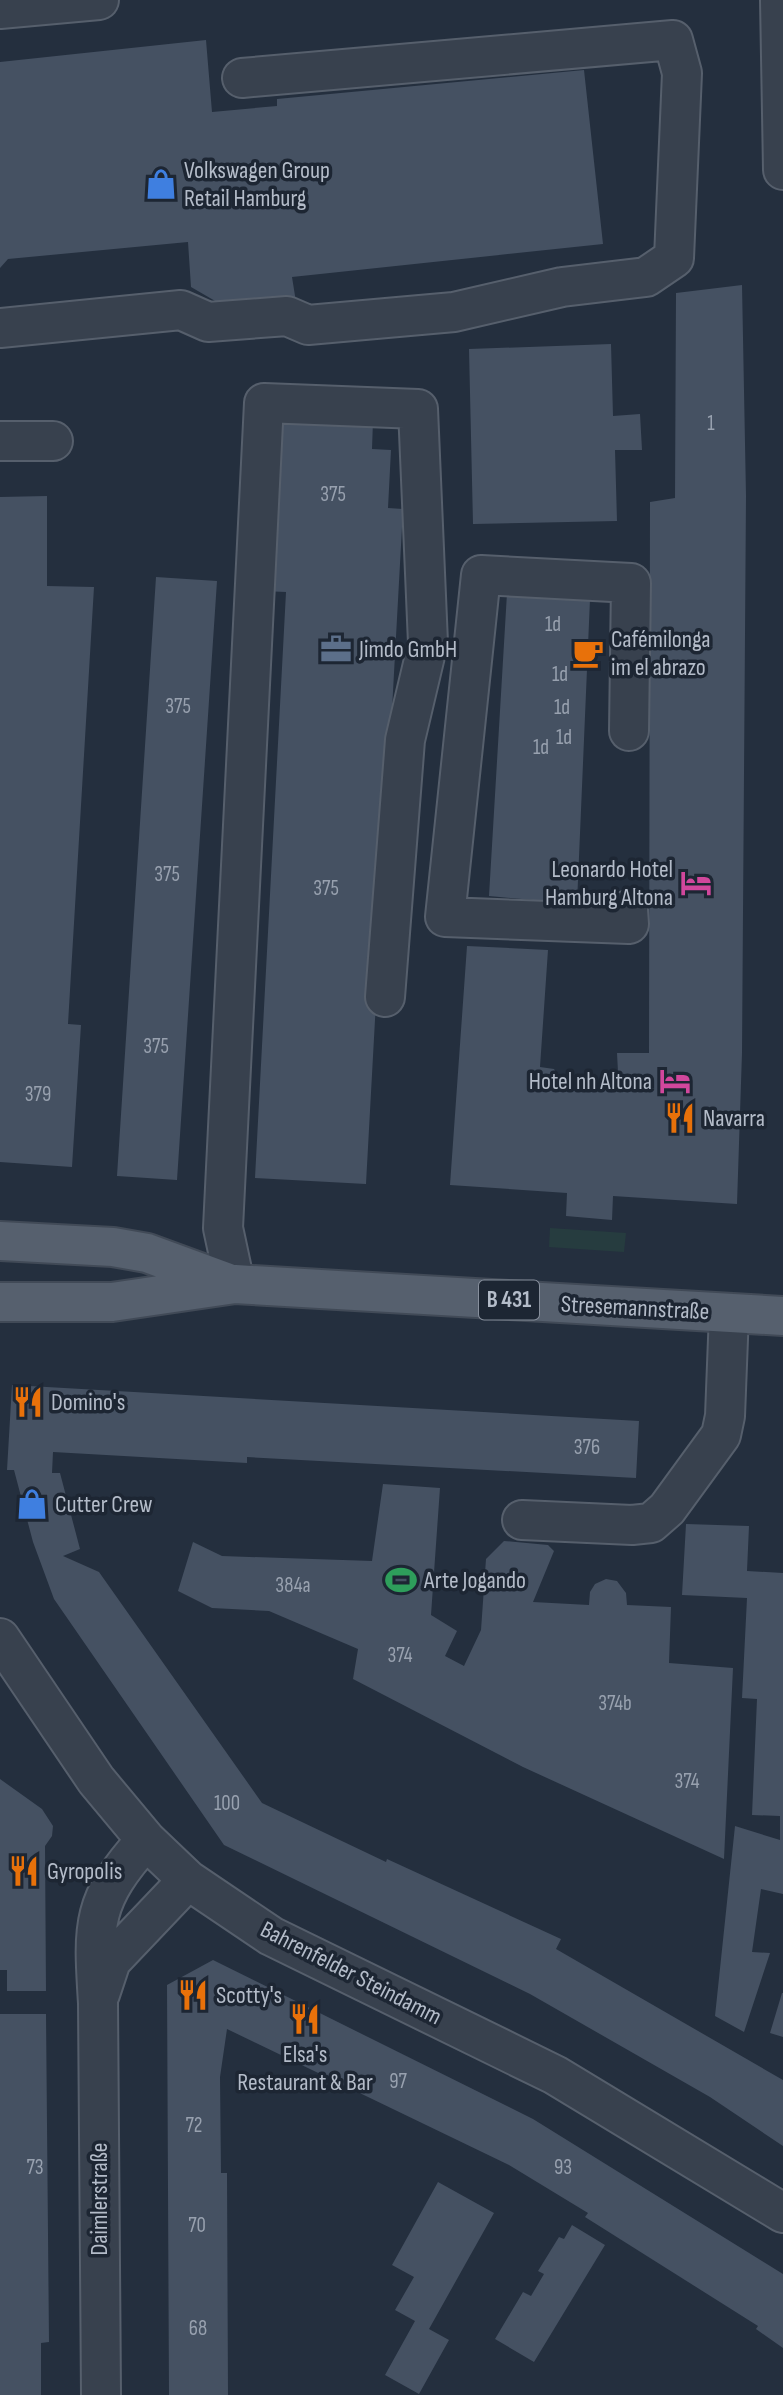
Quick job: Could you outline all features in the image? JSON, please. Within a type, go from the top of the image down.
[{"type":"main road","name":"Stresemannstraße","points":[[0,1241],[113,1247],[147,1253],[203,1276],[235,1284]]},
{"type":"main road","name":"Stresemannstraße","points":[[0,1302],[142,1300],[197,1287],[235,1284],[783,1317]]},
{"type":"street","points":[[0,9],[99,0]]},
{"type":"street","points":[[780,0],[783,170]]},
{"type":"street","points":[[0,328],[181,310],[208,322],[287,316],[308,325],[454,312],[562,287],[646,277],[674,258],[682,73],[673,40],[242,78]]},
{"type":"street","points":[[235,1284],[223,1228],[264,403],[418,410],[428,643],[405,740],[385,997]]},
{"type":"street","points":[[0,441],[53,441]]},
{"type":"street","points":[[628,910],[629,924],[445,917],[481,575],[631,583],[629,731]]},
{"type":"street","points":[[522,1520],[632,1525],[651,1523],[667,1509],[721,1435],[725,1416],[729,1313]]},
{"type":"street","name":"Bahrenfelder Steindamm","points":[[0,1638],[10,1677],[146,1840],[188,1880],[271,1936],[555,2075],[783,2213]]},
{"type":"street","name":"Daimlerstraße","points":[[101,2395],[98,2003],[95,1954],[97,1923],[105,1894],[118,1871],[146,1840]]},
{"type":"street","name":"Daimlerstraße","points":[[98,2003],[102,1978],[111,1961],[188,1880]]},
{"type":"green space","points":[[550,1228],[626,1233],[624,1252],[549,1247]]},
{"type":"building","points":[[206,40],[212,112],[277,106],[277,99],[584,70],[603,244],[292,277],[296,302],[229,309],[191,287],[188,242],[8,259],[0,268],[0,62]]},
{"type":"building","points":[[742,285],[746,496],[742,1053],[737,1204],[613,1196],[612,1220],[566,1216],[567,1193],[450,1185],[467,946],[548,950],[540,1067],[554,1069],[566,1090],[596,1092],[618,1072],[617,1053],[649,1053],[650,502],[675,498],[676,293]]},
{"type":"building","points":[[611,344],[613,416],[640,414],[642,450],[615,450],[617,521],[473,524],[469,349]]},
{"type":"building","points":[[281,416],[373,421],[372,449],[391,450],[388,508],[403,509],[366,1184],[255,1178],[286,592],[262,591]]},
{"type":"building","points":[[47,496],[47,586],[94,587],[68,1024],[81,1025],[72,1167],[0,1162],[0,497]]},
{"type":"building","points":[[156,577],[217,581],[177,1180],[117,1176]]},
{"type":"building","points":[[507,593],[590,599],[577,904],[489,896]]},
{"type":"building","points":[[12,1385],[639,1421],[636,1478],[247,1457],[247,1463],[53,1452],[52,1473],[60,1473],[80,1549],[63,1556],[99,1572],[262,1803],[386,1862],[387,1859],[561,1939],[556,1949],[783,2080],[783,2146],[710,2097],[530,1994],[224,1845],[54,1599],[33,1542],[14,1470],[7,1470]]},
{"type":"building","points":[[383,1484],[440,1488],[431,1615],[457,1631],[445,1656],[464,1666],[481,1630],[486,1559],[504,1541],[548,1545],[554,1551],[533,1602],[589,1605],[590,1592],[595,1584],[606,1579],[617,1581],[626,1593],[627,1605],[671,1607],[669,1663],[733,1668],[724,1859],[523,1767],[353,1679],[358,1649],[269,1611],[212,1608],[178,1591],[193,1542],[222,1556],[372,1561]]},
{"type":"building","points":[[686,1524],[749,1526],[747,1571],[783,1573],[783,1894],[761,1889],[752,1952],[770,1953],[744,2032],[715,2016],[735,1826],[780,1840],[780,1816],[752,1815],[757,1699],[742,1698],[747,1598],[682,1595]]},
{"type":"building","points":[[0,1779],[42,1809],[53,1826],[52,1836],[45,1846],[46,1991],[7,1991],[7,1970],[0,1970]]},
{"type":"building","points":[[213,1960],[533,2119],[783,2274],[783,2348],[756,2329],[758,2326],[585,2217],[588,2213],[509,2165],[227,2029],[220,2077],[221,2173],[227,2173],[228,2395],[169,2395],[167,1985]]},
{"type":"building","points":[[783,1993],[783,2037],[770,2033]]},
{"type":"building","points":[[0,2014],[46,2014],[49,2342],[41,2343],[41,2395],[0,2395]]},
{"type":"building","points":[[438,2182],[494,2213],[429,2329],[449,2340],[419,2394],[385,2375],[415,2321],[395,2310],[414,2277],[392,2265]]},
{"type":"building","points":[[572,2225],[605,2245],[534,2362],[495,2339],[523,2292],[531,2296],[544,2274],[538,2271],[559,2237],[564,2239]]},
{"type":"place","name":"Volkswagen Group Retail Hamburg","points":[[161,184]]},
{"type":"place","name":"Jimdo GmbH","points":[[336,649]]},
{"type":"place","name":"Cafémilonga im el abrazo","points":[[588,653]]},
{"type":"place","name":"Leonardo Hotel Hamburg Altona","points":[[696,883]]},
{"type":"place","name":"Hotel nh Altona","points":[[675,1081]]},
{"type":"place","name":"Navarra","points":[[680,1118]]},
{"type":"place","name":"Domino's","points":[[28,1402]]},
{"type":"place","name":"Cutter Crew","points":[[32,1504]]},
{"type":"place","name":"Arte Jogando","points":[[401,1580]]},
{"type":"place","name":"Gyropolis","points":[[24,1871]]},
{"type":"place","name":"Scotty's","points":[[193,1995]]},
{"type":"place","name":"Elsa's Restaurant & Bar","points":[[305,2019]]}]
